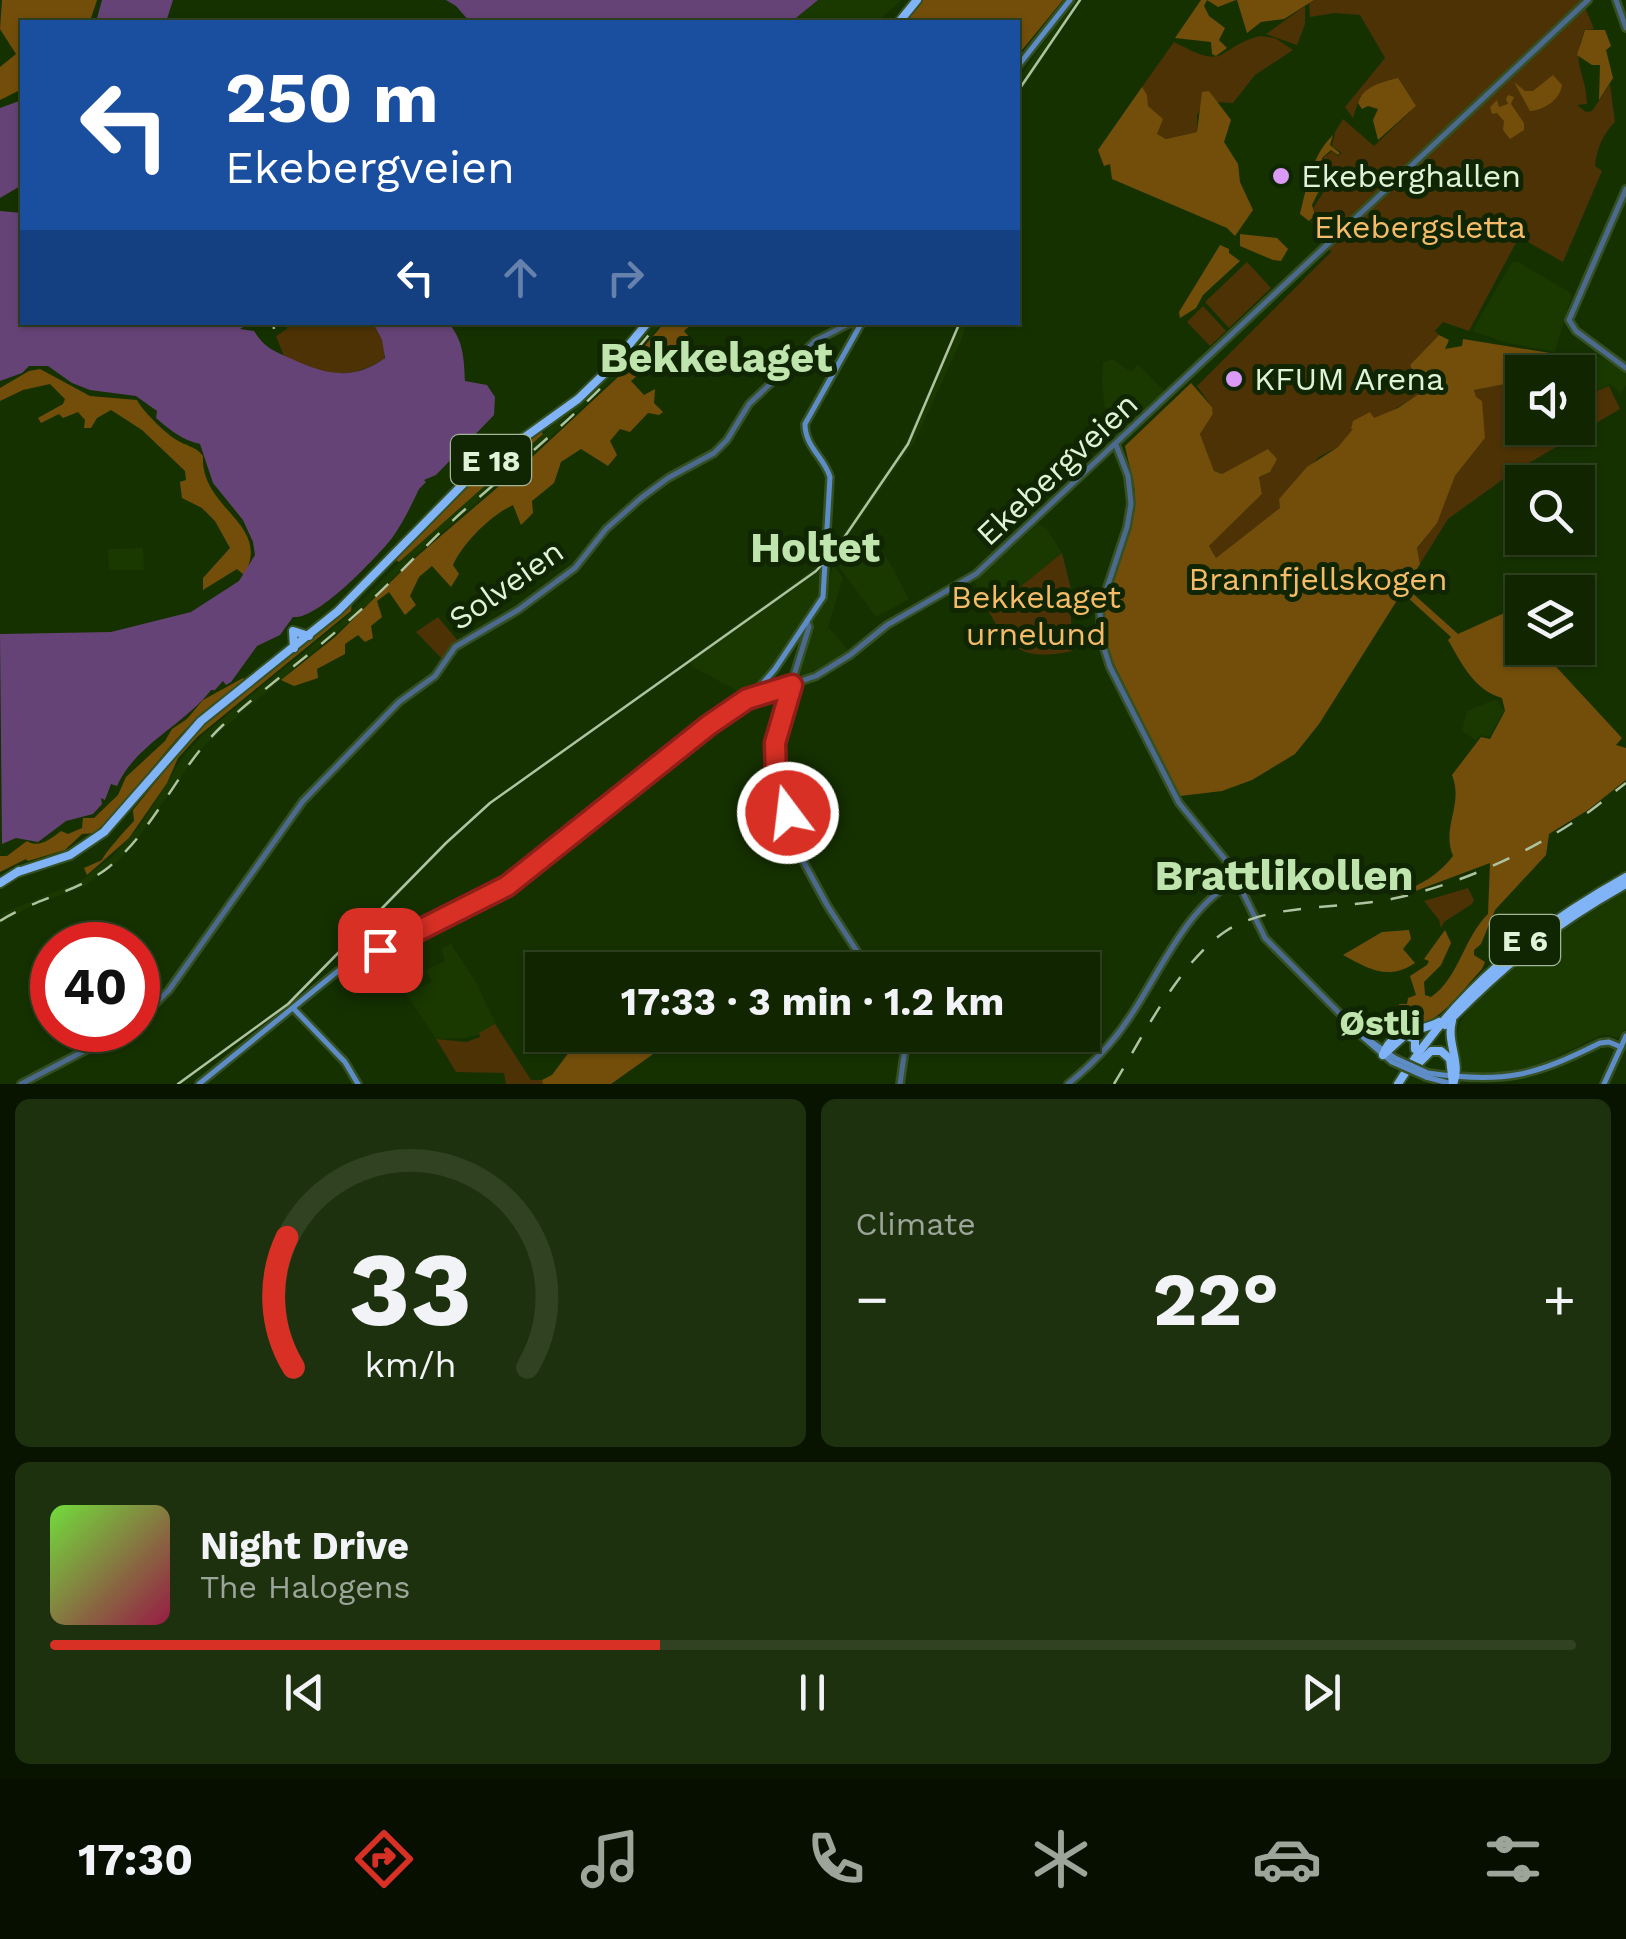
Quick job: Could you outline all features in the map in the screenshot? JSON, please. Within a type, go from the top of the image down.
[{"type":"highway","points":[[901,20],[917,0]]},
{"type":"highway","name":"E 18","points":[[601,377],[642,325]]},
{"type":"highway","name":"E 18","points":[[0,882],[84,847],[114,821],[198,725],[347,602],[472,475],[570,405],[601,377],[643,325]]},
{"type":"highway","name":"E 18","points":[[294,647],[293,631],[308,635]]},
{"type":"highway","name":"E 6","points":[[1409,1070],[1484,984],[1531,944],[1626,880]]},
{"type":"highway","name":"E 6","points":[[1400,1084],[1444,1019],[1479,980],[1528,938],[1626,880]]},
{"type":"highway","points":[[1454,1016],[1449,1038],[1454,1082]]},
{"type":"highway","name":"E 6","points":[[1388,1056],[1402,1032],[1444,1019]]},
{"type":"highway","name":"E 6","points":[[1409,1070],[1415,1050],[1434,1024]]},
{"type":"highway","points":[[1388,1056],[1405,1034],[1415,1039],[1415,1050]]},
{"type":"highway","points":[[1409,1070],[1431,1051],[1441,1051],[1450,1059],[1454,1082]]},
{"type":"main road","points":[[1020,63],[1070,0]]},
{"type":"main road","points":[[747,699],[768,679],[824,592],[830,484],[826,466],[807,440],[805,424],[860,325]]},
{"type":"main road","name":"Ekebergveien","points":[[199,1084],[346,966],[486,899],[517,880],[668,755],[747,699]]},
{"type":"main road","points":[[294,1009],[341,1058],[358,1084]]},
{"type":"main road","points":[[1364,1037],[1388,1056],[1427,1075],[1479,1084],[1533,1077],[1602,1042],[1624,1041],[1604,1084]]},
{"type":"street","name":"Ekebergveien","points":[[747,699],[834,666],[883,628],[974,576],[1588,0]]},
{"type":"street","points":[[1616,0],[1626,28]]},
{"type":"street","points":[[1626,188],[1570,320],[1574,330],[1626,368]]},
{"type":"street","name":"Solveien","points":[[160,999],[303,802],[399,702],[434,676],[455,647],[518,610],[575,568],[606,529],[634,504],[668,478],[718,449],[749,404],[812,343],[846,325]]},
{"type":"street","points":[[1116,445],[1129,480],[1130,510],[1102,596],[1099,624],[1104,652],[1179,802],[1225,858],[1264,938],[1364,1037]]},
{"type":"street","points":[[807,621],[809,626],[777,730],[774,760],[790,832],[827,905],[858,952]]},
{"type":"street","points":[[1068,1084],[1122,1030],[1194,918],[1237,881]]},
{"type":"street","points":[[22,1084],[82,1052]]},
{"type":"street","points":[[900,1084],[905,1052]]},
{"type":"shaded area","points":[[102,0],[173,0],[167,20],[97,20]]},
{"type":"shaded area","points":[[446,0],[818,0],[793,20],[468,20]]},
{"type":"shaded area","points":[[818,0],[901,0],[879,20],[793,20]]},
{"type":"shaded area","points":[[1074,0],[1081,0],[1020,94],[1020,77]]},
{"type":"shaded area","points":[[20,101],[20,186],[0,198],[0,108]]},
{"type":"shaded area","points":[[0,211],[20,213],[20,325],[246,325],[240,329],[254,331],[274,351],[315,368],[349,373],[385,358],[374,325],[450,325],[461,345],[465,381],[487,385],[495,397],[494,415],[436,475],[424,480],[392,537],[345,587],[316,609],[293,617],[280,635],[257,646],[231,682],[226,685],[223,681],[211,690],[135,759],[117,786],[111,784],[105,800],[101,798],[102,804],[93,814],[66,821],[38,842],[16,838],[2,844],[0,634],[111,632],[191,612],[239,581],[255,555],[243,520],[213,483],[200,444],[171,430],[156,418],[157,411],[136,396],[90,390],[48,366],[29,366],[22,373],[0,381]]},
{"type":"shaded area","points":[[1512,262],[1572,294],[1555,352],[1472,331]]},
{"type":"shaded area","points":[[652,325],[660,325],[616,376],[527,459],[530,462],[522,470],[518,467],[416,555],[356,616],[200,750],[117,862],[83,887],[29,907],[0,924],[0,916],[5,912],[81,881],[114,855],[140,826],[185,754],[204,734],[340,623],[412,550],[582,402]]},
{"type":"shaded area","points":[[958,325],[965,325],[915,441],[832,559],[831,551],[904,446]]},
{"type":"shaded area","points":[[1599,356],[1626,373],[1626,385],[1620,394],[1611,384],[1595,391],[1595,361]]},
{"type":"shaded area","points":[[1112,359],[1131,372],[1138,364],[1164,391],[1114,437],[1102,384],[1103,362]]},
{"type":"shaded area","points":[[1038,524],[1047,529],[1062,553],[1020,587],[983,600],[974,581]]},
{"type":"shaded area","points":[[876,547],[887,558],[909,599],[876,617],[837,564]]},
{"type":"shaded area","points":[[143,548],[144,570],[109,570],[108,549]]},
{"type":"shaded area","points":[[822,562],[817,599],[766,676],[748,693],[743,694],[693,667],[688,660]]},
{"type":"shaded area","name":"Holtet","points":[[833,565],[843,578],[828,627],[849,651],[802,677],[799,673],[812,619],[824,601]]},
{"type":"shaded area","points":[[1496,699],[1504,711],[1489,737],[1481,735],[1475,740],[1462,731],[1467,711]]},
{"type":"shaded area","points":[[1626,891],[1626,1029],[1618,1038],[1603,1034],[1524,1072],[1495,1079],[1465,1075],[1458,1061],[1456,1036],[1474,1003],[1539,946]]},
{"type":"shaded area","points":[[451,944],[499,1030],[465,1038],[436,1039],[406,994],[432,982],[426,970],[445,961],[441,949]]},
{"type":"green space","points":[[2,0],[97,0],[90,20],[20,20],[20,90],[0,100],[0,67],[16,54],[0,29]]},
{"type":"green space","points":[[923,0],[1063,0],[1020,53],[1020,20],[908,20]]},
{"type":"green space","points":[[1201,0],[1207,0],[1204,6],[1209,16],[1225,28],[1219,40],[1227,48],[1216,56],[1212,54],[1211,42],[1175,38]]},
{"type":"green space","points":[[1207,0],[1236,0],[1218,7]]},
{"type":"green space","points":[[1237,0],[1314,0],[1284,19],[1261,22],[1247,33]]},
{"type":"green space","name":"Ekebergsletta","points":[[1582,0],[1594,29],[1585,30],[1581,42],[1579,60],[1587,104],[1577,105],[1586,112],[1592,111],[1610,84],[1615,122],[1599,147],[1595,166],[1602,171],[1563,262],[1519,237],[1469,331],[1443,322],[1435,331],[1439,335],[1410,365],[1422,393],[1355,428],[1338,447],[1319,457],[1279,499],[1281,508],[1216,558],[1209,546],[1262,494],[1259,477],[1273,466],[1267,450],[1222,474],[1214,471],[1200,434],[1213,414],[1212,407],[1197,386],[1331,252],[1311,222],[1325,184],[1336,173],[1323,158],[1332,151],[1338,156],[1342,153],[1332,146],[1343,119],[1374,146],[1416,106],[1360,96],[1353,118],[1345,107],[1385,58],[1360,15],[1310,17],[1309,2]]},
{"type":"green space","points":[[1305,6],[1305,24],[1297,45],[1266,34]]},
{"type":"green space","points":[[1585,30],[1605,30],[1611,46],[1606,50],[1613,78],[1599,100],[1600,65],[1592,65],[1577,55]]},
{"type":"green space","points":[[1260,36],[1275,38],[1293,50],[1255,75],[1233,103],[1216,102],[1209,91],[1197,115],[1197,132],[1166,139],[1157,134],[1142,87],[1174,42],[1214,57]]},
{"type":"green space","points":[[1553,75],[1562,85],[1555,100],[1530,111],[1514,82],[1525,91],[1533,91]]},
{"type":"green space","points":[[1398,78],[1416,106],[1378,140],[1373,120],[1378,109],[1362,109],[1358,103],[1369,89]]},
{"type":"green space","points":[[1142,87],[1148,106],[1163,119],[1157,134],[1166,139],[1197,132],[1202,92],[1209,91],[1231,120],[1224,142],[1238,164],[1240,182],[1253,210],[1235,236],[1227,228],[1112,179],[1110,164],[1104,166],[1098,150]]},
{"type":"green space","points":[[1508,95],[1514,97],[1511,104],[1524,123],[1524,130],[1510,139],[1503,130],[1504,121],[1497,113],[1492,114],[1490,107],[1497,100],[1499,107],[1508,104]]},
{"type":"green space","points":[[1333,135],[1330,145],[1340,153],[1331,150],[1322,158],[1327,174],[1312,205],[1315,215],[1309,221],[1300,214],[1308,182],[1315,161]]},
{"type":"green space","points":[[1240,234],[1277,238],[1288,249],[1281,261],[1273,260],[1240,246]]},
{"type":"green space","points":[[1220,245],[1240,261],[1203,295],[1196,308],[1180,318],[1179,312]]},
{"type":"green space","points":[[1247,262],[1271,288],[1229,328],[1205,302]]},
{"type":"green space","points":[[1203,306],[1226,331],[1210,346],[1187,322]]},
{"type":"green space","points":[[286,325],[374,325],[384,344],[384,359],[345,373],[312,367],[284,356],[276,336],[287,329]]},
{"type":"green space","points":[[662,325],[691,325],[684,331],[690,338],[675,361],[664,351],[631,381],[644,395],[655,389],[654,403],[663,412],[648,413],[630,432],[620,429],[610,441],[617,455],[608,466],[581,449],[561,462],[554,483],[532,501],[533,513],[521,525],[513,505],[471,539],[453,565],[459,574],[451,587],[432,566],[419,577],[410,596],[416,605],[405,615],[389,592],[377,601],[382,617],[371,626],[373,638],[365,642],[358,635],[345,644],[345,654],[317,669],[318,678],[294,686],[281,680],[335,637],[414,559],[519,469],[522,472],[532,462],[531,458],[617,378]]},
{"type":"green space","name":"Brannfjellskogen","points":[[1439,335],[1449,340],[1445,349],[1462,346],[1463,339],[1555,355],[1505,355],[1505,384],[1474,390],[1482,401],[1485,438],[1455,476],[1437,523],[1417,548],[1420,564],[1319,724],[1295,754],[1252,780],[1222,791],[1180,796],[1105,646],[1105,606],[1128,537],[1135,500],[1125,446],[1191,383],[1212,407],[1213,414],[1200,434],[1214,471],[1222,474],[1268,449],[1277,459],[1270,472],[1259,477],[1262,494],[1209,546],[1216,558],[1280,508],[1279,499],[1307,467],[1338,447],[1353,429],[1353,421],[1370,412],[1374,418],[1398,408],[1422,392],[1410,365]]},
{"type":"green space","points":[[40,369],[90,396],[137,400],[165,431],[203,456],[212,490],[249,542],[250,557],[244,575],[237,569],[203,590],[203,578],[230,548],[215,521],[202,508],[182,498],[180,482],[186,480],[185,471],[142,430],[111,410],[97,418],[91,428],[84,428],[85,420],[78,412],[63,418],[59,414],[41,423],[38,418],[65,399],[50,384],[23,390],[0,401],[0,388]]},
{"type":"green space","points":[[1505,384],[1505,445],[1559,445],[1526,465],[1505,465],[1505,478],[1448,519],[1420,564],[1417,549],[1436,523],[1455,476],[1485,438],[1473,390]]},
{"type":"green space","points":[[1609,386],[1620,409],[1595,424],[1595,392]]},
{"type":"green space","points":[[540,429],[543,434],[399,562],[396,560],[468,482]]},
{"type":"green space","name":"Bekkelaget urnelund","points":[[1062,553],[1070,585],[1072,651],[1039,655],[1026,652],[1007,640],[983,600],[1020,587]]},
{"type":"green space","points":[[1410,591],[1458,634],[1505,613],[1505,665],[1554,665],[1622,738],[1616,745],[1626,748],[1626,780],[1549,834],[1546,855],[1495,910],[1481,944],[1474,950],[1474,955],[1485,962],[1482,969],[1441,1013],[1411,1027],[1403,1019],[1399,1004],[1407,1004],[1408,998],[1416,995],[1410,976],[1427,965],[1429,961],[1424,959],[1445,930],[1451,943],[1441,965],[1424,982],[1425,995],[1431,997],[1441,989],[1488,914],[1490,863],[1402,896],[1400,892],[1430,878],[1453,856],[1449,835],[1456,797],[1452,775],[1481,737],[1490,739],[1505,711],[1502,698],[1484,689],[1470,675],[1448,640],[1451,637],[1406,596]]},
{"type":"green space","points":[[352,603],[351,611],[197,737],[178,758],[167,783],[129,838],[87,875],[84,868],[102,860],[134,821],[133,810],[201,726]]},
{"type":"green space","points":[[438,617],[459,642],[443,660],[416,632]]},
{"type":"green space","points":[[243,678],[245,681],[191,724],[94,833],[82,834],[65,850],[26,859],[0,872],[0,856],[7,856],[27,841],[41,843],[61,831],[68,834],[82,828],[83,818],[94,818],[118,795],[126,777],[203,700]]},
{"type":"green space","points":[[1468,888],[1472,904],[1441,928],[1424,901]]},
{"type":"green space","points":[[1409,930],[1411,939],[1403,949],[1415,963],[1405,968],[1379,971],[1343,955],[1382,932]]},
{"type":"green space","points":[[495,1024],[531,1080],[542,1080],[543,1084],[506,1084],[504,1073],[456,1072],[436,1039],[466,1042],[480,1037],[479,1033]]},
{"type":"green space","points":[[569,1052],[656,1052],[611,1084],[543,1084],[542,1080],[552,1075]]},
{"type":"tram line","points":[[1020,88],[1080,0]]},
{"type":"tram line","points":[[178,1084],[288,1004],[490,803],[816,571],[837,548],[908,444],[959,325]]},
{"type":"railway","points":[[273,325],[274,329]]},
{"type":"railway","points":[[0,921],[109,867],[140,834],[193,759],[223,725],[361,610],[462,512],[565,422],[657,325]]},
{"type":"railway","points":[[1114,1084],[1178,980],[1209,944],[1226,931],[1264,915],[1376,902],[1422,892],[1472,874],[1545,839],[1626,783]]},
{"type":"place","name":"Ekeberghallen","points":[[1281,176]]},
{"type":"place","name":"KFUM Arena","points":[[1234,379]]},
{"type":"district","name":"Bekkelaget","points":[[716,357]]},
{"type":"district","name":"Holtet","points":[[815,547]]},
{"type":"district","name":"Brattlikollen","points":[[1284,875]]},
{"type":"district","name":"Østli","points":[[1380,1023]]},
{"type":"route","points":[[380,950],[507,886],[709,725],[747,699],[792,685],[777,730],[774,760],[788,813]]}]
